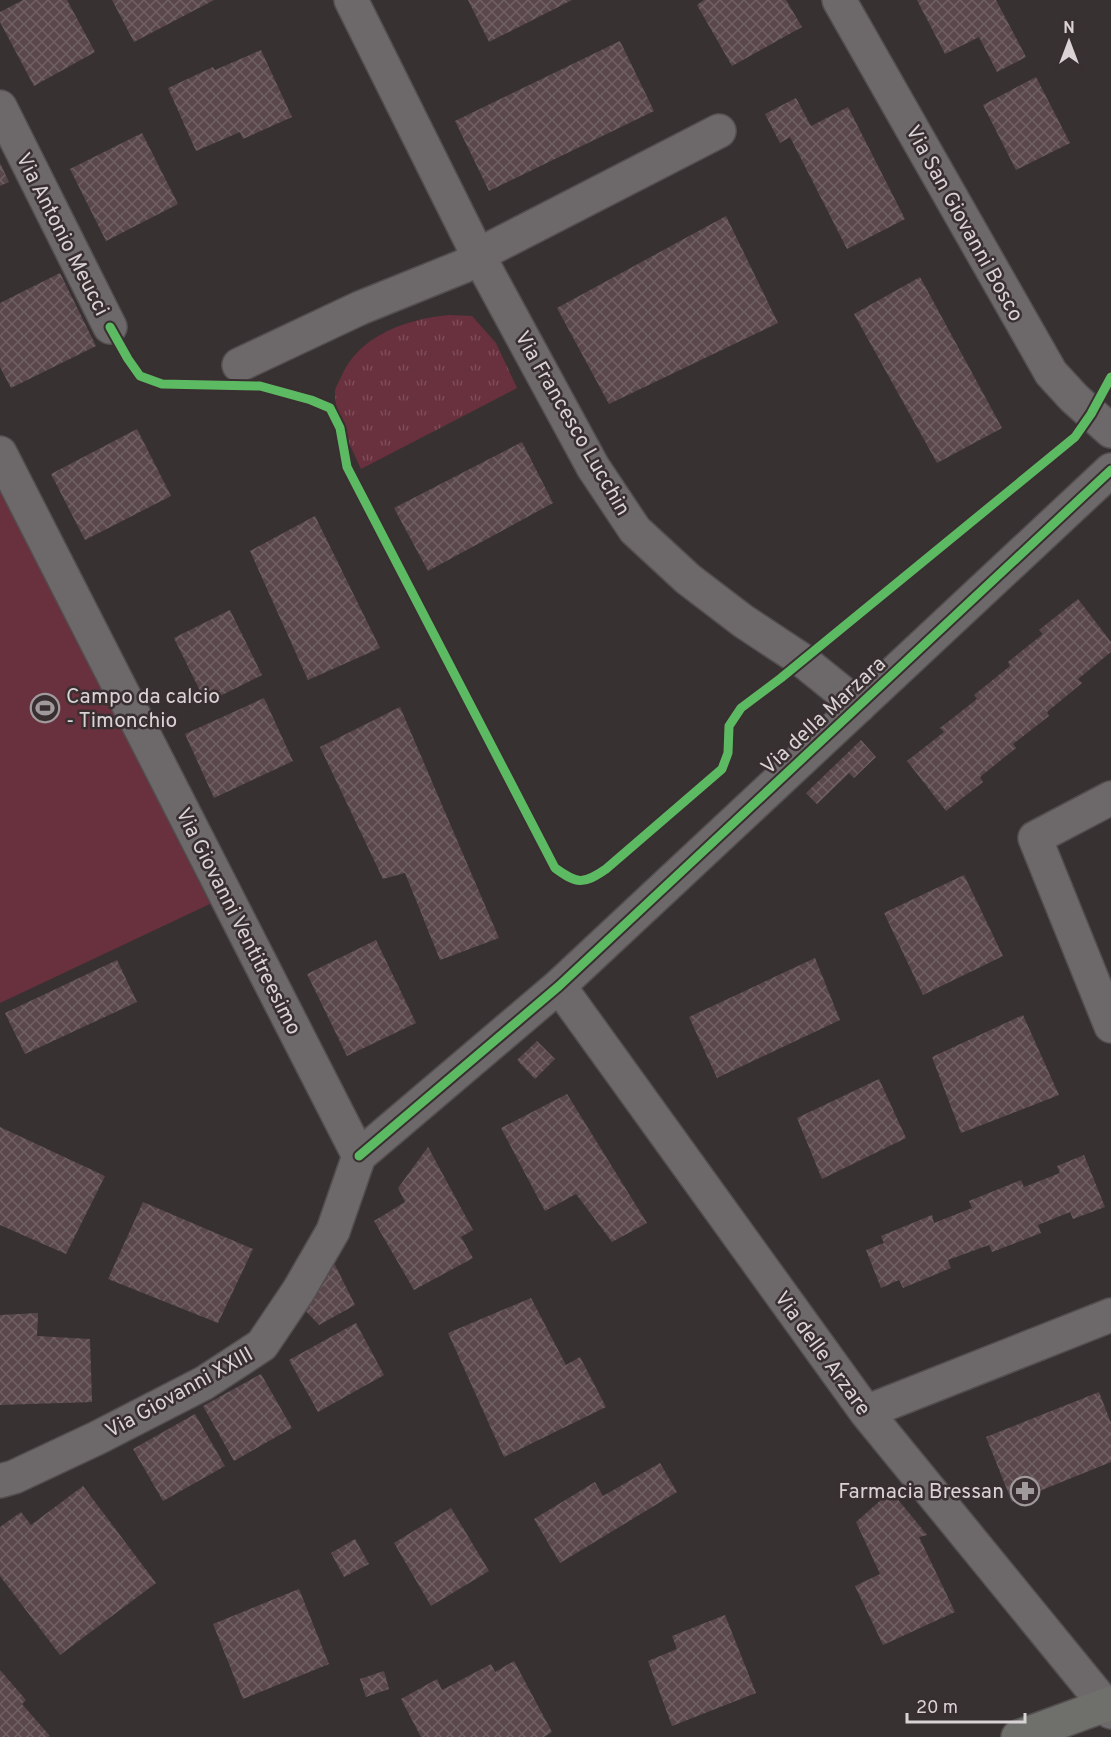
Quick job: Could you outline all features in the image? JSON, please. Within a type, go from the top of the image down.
[{"type":"main road","points":[[1018,1737],[1109,1706]]},
{"type":"street","name":"Via Francesco Lucchin","points":[[351,0],[478,255],[593,467],[635,530],[688,579],[743,621],[802,660],[859,706]]},
{"type":"street","name":"Via San Giovanni Bosco","points":[[839,0],[1051,373],[1074,398],[1111,431]]},
{"type":"street","name":"Via Antonio Meucci","points":[[0,107],[110,327]]},
{"type":"street","points":[[239,364],[360,308],[464,266],[478,255],[719,131]]},
{"type":"street","name":"Via Giovanni Ventitreesimo","points":[[0,453],[359,1156]]},
{"type":"street","name":"Via della Marzara","points":[[559,986],[1111,470]]},
{"type":"street","points":[[1111,798],[1035,838],[1111,1026]]},
{"type":"street","points":[[359,1156],[559,986]]},
{"type":"street","name":"Via delle Arzare","points":[[559,986],[866,1412],[1109,1706]]},
{"type":"street","name":"Via Giovanni XXIII","points":[[0,1481],[14,1477],[97,1438],[204,1383],[262,1345],[333,1231],[359,1156]]},
{"type":"street","points":[[866,1412],[1111,1316]]},
{"type":"green space","points":[[449,315],[472,316],[496,343],[517,388],[361,469],[345,433],[336,404],[335,390],[349,362],[372,340],[386,332],[417,320]]},
{"type":"green space","name":"Campo da calcio - Timonchio","points":[[0,489],[210,904],[0,1003]]},
{"type":"building","points":[[23,0],[67,0],[95,52],[34,86],[0,22],[0,12]]},
{"type":"building","points":[[112,0],[214,0],[134,42]]},
{"type":"building","points":[[468,0],[572,0],[489,42]]},
{"type":"building","points":[[704,0],[786,0],[802,27],[732,66],[697,5]]},
{"type":"building","points":[[917,0],[996,0],[1026,57],[997,72],[979,37],[945,54]]},
{"type":"building","points":[[620,41],[654,111],[489,191],[455,121]]},
{"type":"building","points":[[261,50],[292,117],[243,139],[240,132],[196,151],[168,88],[213,67],[215,70]]},
{"type":"building","points":[[1036,77],[1070,143],[1016,170],[983,105]]},
{"type":"building","points":[[796,98],[811,126],[848,107],[905,219],[847,249],[790,137],[780,143],[765,114]]},
{"type":"building","points":[[142,133],[178,204],[106,241],[70,169]]},
{"type":"building","points":[[0,163],[9,182],[0,186]]},
{"type":"building","points":[[726,216],[778,323],[609,404],[557,308]]},
{"type":"building","points":[[60,273],[96,346],[11,388],[0,367],[0,303]]},
{"type":"building","points":[[920,277],[1002,428],[937,463],[854,314]]},
{"type":"building","points":[[137,429],[171,496],[85,540],[51,474]]},
{"type":"building","points":[[522,442],[553,503],[428,571],[394,508]]},
{"type":"building","points":[[315,516],[380,648],[308,680],[250,551]]},
{"type":"building","points":[[1078,599],[1111,642],[1111,652],[1078,679],[1082,683],[1047,712],[1049,716],[1013,744],[1016,748],[980,777],[983,782],[946,811],[907,761],[944,732],[940,728],[977,699],[974,695],[1010,666],[1008,662],[1043,634],[1039,630]]},
{"type":"building","points":[[230,610],[262,675],[206,703],[174,638]]},
{"type":"building","points":[[264,698],[293,761],[214,798],[185,734]]},
{"type":"building","points":[[400,707],[499,938],[440,960],[405,873],[383,879],[320,747]]},
{"type":"building","points":[[861,740],[876,757],[854,778],[849,773],[817,804],[806,793]]},
{"type":"building","points":[[964,875],[1003,956],[923,995],[884,913]]},
{"type":"building","points":[[376,940],[416,1023],[347,1056],[307,974]]},
{"type":"building","points":[[815,958],[840,1020],[717,1078],[689,1017]]},
{"type":"building","points":[[117,960],[137,1002],[25,1054],[5,1013]]},
{"type":"building","points":[[1023,1015],[1059,1095],[961,1133],[932,1057]]},
{"type":"building","points":[[537,1041],[555,1059],[535,1079],[517,1060]]},
{"type":"building","points":[[879,1079],[906,1138],[822,1179],[797,1118]]},
{"type":"building","points":[[567,1094],[647,1223],[612,1242],[576,1194],[545,1211],[501,1128]]},
{"type":"building","points":[[0,1127],[105,1176],[66,1254],[0,1225]]},
{"type":"building","points":[[428,1147],[473,1230],[461,1237],[473,1258],[414,1290],[374,1221],[405,1202],[398,1188]]},
{"type":"building","points":[[1084,1155],[1105,1207],[1073,1219],[1070,1212],[1038,1225],[1041,1233],[992,1252],[989,1245],[948,1260],[951,1268],[903,1288],[899,1280],[881,1288],[866,1250],[884,1243],[881,1236],[932,1215],[934,1223],[972,1208],[969,1201],[1021,1180],[1024,1187],[1060,1173],[1057,1166]]},
{"type":"building","points":[[143,1202],[253,1249],[218,1323],[108,1279]]},
{"type":"building","points":[[332,1259],[355,1305],[319,1325],[301,1306]]},
{"type":"building","points":[[531,1298],[566,1365],[580,1357],[606,1407],[504,1457],[448,1333]]},
{"type":"building","points":[[38,1313],[37,1336],[90,1339],[92,1402],[0,1405],[0,1315]]},
{"type":"building","points":[[356,1323],[384,1375],[318,1412],[289,1360]]},
{"type":"building","points":[[261,1374],[292,1428],[234,1461],[203,1406]]},
{"type":"building","points":[[1099,1392],[1111,1423],[1111,1462],[1012,1502],[986,1437]]},
{"type":"building","points":[[195,1414],[225,1466],[163,1501],[133,1449]]},
{"type":"building","points":[[660,1463],[677,1492],[560,1563],[534,1519],[595,1482],[603,1496]]},
{"type":"building","points":[[83,1486],[156,1583],[60,1655],[0,1576],[0,1527],[21,1512],[31,1525]]},
{"type":"building","points":[[891,1491],[927,1535],[919,1537],[955,1612],[883,1645],[855,1586],[880,1574],[856,1522]]},
{"type":"building","points":[[451,1508],[489,1571],[431,1606],[394,1543]]},
{"type":"building","points":[[355,1539],[369,1564],[344,1577],[331,1553]]},
{"type":"building","points":[[299,1589],[329,1664],[243,1699],[213,1624]]},
{"type":"building","points":[[725,1615],[756,1693],[672,1726],[648,1661],[677,1649],[672,1636]]},
{"type":"building","points":[[514,1661],[552,1732],[544,1737],[421,1737],[401,1699],[437,1679],[442,1690],[491,1664],[495,1672]]},
{"type":"building","points":[[0,1670],[26,1700],[22,1704],[50,1736],[0,1737]]},
{"type":"building","points":[[384,1671],[389,1689],[366,1697],[360,1679]]},
{"type":"cycle path","points":[[110,327],[140,376],[162,384],[260,386],[311,400],[330,408],[340,428],[347,467],[555,868],[575,880],[586,880],[606,869],[722,769],[728,753],[729,726],[741,708],[781,678],[1075,437],[1091,414],[1111,377]]},
{"type":"cycle path","points":[[359,1156],[559,986],[1111,470]]},
{"type":"place","name":"Campo da calcio - Timonchio","points":[[45,708]]},
{"type":"place","name":"Farmacia Bressan","points":[[1025,1491]]}]
